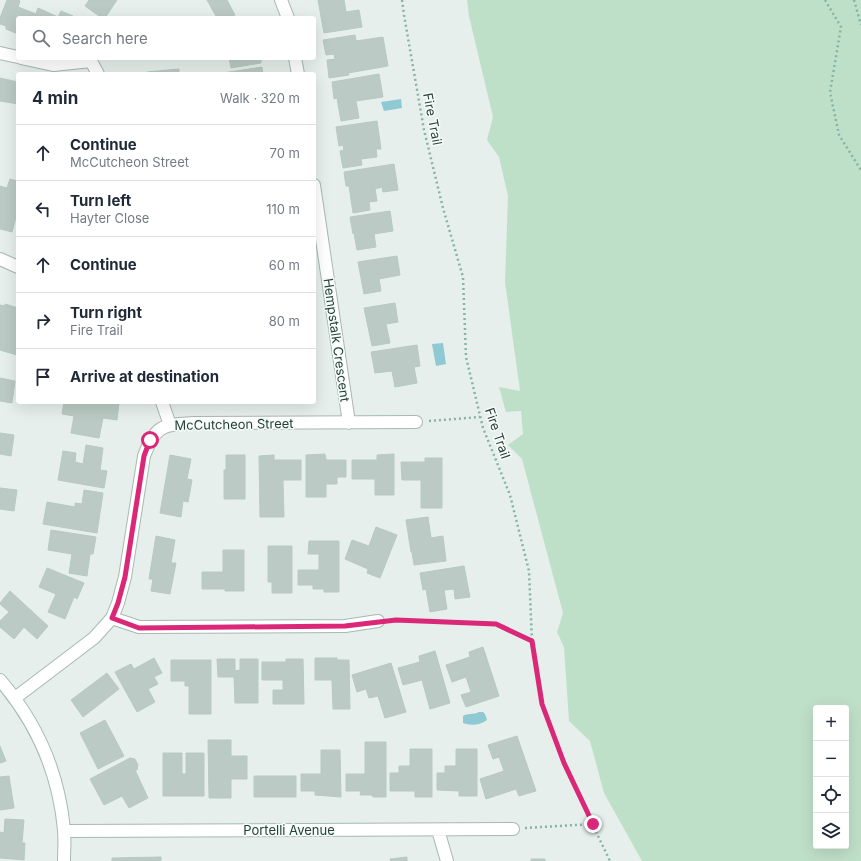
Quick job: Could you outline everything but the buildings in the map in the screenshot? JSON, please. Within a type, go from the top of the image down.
[{"type":"street","points":[[281,0],[287,16]]},
{"type":"street","points":[[0,53],[16,57]]},
{"type":"street","points":[[30,60],[53,65],[91,61],[97,72]]},
{"type":"street","points":[[296,60],[298,72]]},
{"type":"street","name":"Hempstalk Crescent","points":[[316,199],[349,423]]},
{"type":"street","points":[[0,259],[16,266]]},
{"type":"street","points":[[163,404],[170,425]]},
{"type":"street","name":"McCutcheon Street","points":[[15,698],[94,638],[112,618],[125,577],[144,456],[150,440],[158,429],[170,425],[194,423],[416,422]]},
{"type":"street","points":[[112,618],[139,628],[345,626],[378,621]]},
{"type":"street","points":[[0,680],[15,698],[44,748],[59,796],[65,832],[64,861]]},
{"type":"street","name":"Portelli Avenue","points":[[65,832],[513,829]]},
{"type":"street","points":[[438,830],[447,861]]},
{"type":"path","name":"Fire Trail","points":[[402,0],[424,130],[443,208],[463,277],[466,357],[483,428],[510,495],[529,571],[532,641],[542,704],[564,763],[610,861]]},
{"type":"path","points":[[825,0],[841,28],[830,92],[838,135],[861,170]]},
{"type":"path","points":[[854,0],[861,25]]},
{"type":"path","points":[[416,422],[480,417]]},
{"type":"path","points":[[378,621],[396,620],[496,624],[532,641]]},
{"type":"path","points":[[513,829],[593,824]]},
{"type":"green space","points":[[467,0],[861,0],[861,861],[642,861],[604,793],[590,741],[569,721],[564,647],[557,632],[563,613],[522,459],[508,445],[523,434],[521,411],[506,412],[499,387],[520,391],[505,282],[508,196],[499,157],[487,140],[493,117],[469,16]]},
{"type":"water","points":[[401,99],[402,108],[384,111],[381,102]]},
{"type":"water","points":[[443,343],[446,364],[436,366],[432,344]]},
{"type":"water","points":[[483,712],[485,714],[487,720],[476,724],[463,723],[463,716]]},
{"type":"route","points":[[150,440],[144,456],[125,577],[112,618],[139,628],[345,626],[396,620],[496,624],[532,641],[542,704],[564,763],[593,824]]}]
